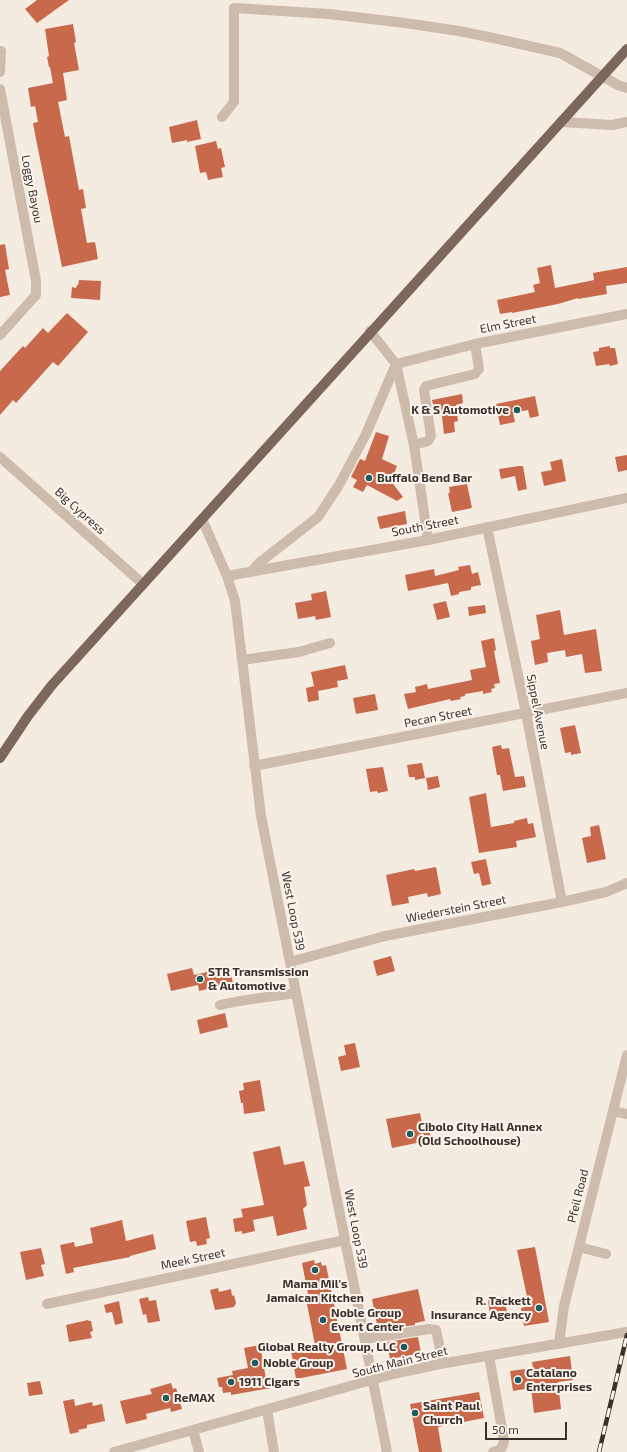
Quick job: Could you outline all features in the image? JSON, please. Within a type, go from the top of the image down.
[{"type":"main road","points":[[0,758],[28,716],[52,685],[627,49]]},
{"type":"street","points":[[222,117],[234,102],[234,8],[329,14],[459,32],[560,53],[618,85],[627,88]]},
{"type":"street","points":[[0,72],[1,51]]},
{"type":"street","name":"Loggy Bayou","points":[[0,89],[36,281],[36,295],[0,335]]},
{"type":"street","points":[[561,122],[612,125],[627,122]]},
{"type":"street","name":"Elm Street","points":[[396,364],[475,344],[627,314]]},
{"type":"street","points":[[370,332],[396,364],[414,445],[428,540]]},
{"type":"street","points":[[414,445],[428,441],[431,436],[424,390],[426,386],[475,374],[479,369],[475,344]]},
{"type":"street","points":[[251,572],[259,563],[318,517],[339,485],[363,440],[396,364]]},
{"type":"street","name":"Big Cypress","points":[[0,456],[143,584]]},
{"type":"street","name":"South Street","points":[[227,576],[428,540],[627,498]]},
{"type":"street","name":"West Loop 539","points":[[202,519],[227,576],[234,601],[261,816],[386,1452]]},
{"type":"street","name":"Sippel Avenue","points":[[487,527],[526,713],[562,902]]},
{"type":"street","points":[[242,660],[299,652],[330,643]]},
{"type":"street","name":"Pecan Street","points":[[254,766],[627,693]]},
{"type":"street","name":"Wiederstein Street","points":[[290,962],[385,936],[562,902],[606,892],[627,883]]},
{"type":"street","points":[[220,1005],[241,1000],[296,993]]},
{"type":"street","name":"Pfeil Road","points":[[559,1344],[564,1306],[627,1055]]},
{"type":"street","points":[[613,1111],[627,1114]]},
{"type":"street","name":"Meek Street","points":[[47,1304],[345,1240]]},
{"type":"street","points":[[579,1247],[606,1254]]},
{"type":"street","points":[[365,1339],[429,1328],[436,1330],[443,1364]]},
{"type":"street","name":"South Main Street","points":[[114,1452],[373,1381],[393,1374],[627,1332]]},
{"type":"street","points":[[489,1356],[505,1448],[492,1452]]},
{"type":"street","points":[[267,1410],[274,1452]]},
{"type":"street","points":[[193,1430],[199,1452]]},
{"type":"building","points":[[37,0],[69,0],[37,23],[25,9]]},
{"type":"building","points":[[73,24],[76,42],[74,43],[79,70],[63,73],[67,100],[58,102],[65,137],[69,136],[79,190],[83,189],[86,208],[81,209],[87,243],[95,242],[98,259],[62,267],[33,123],[38,122],[35,106],[31,107],[28,88],[53,83],[47,57],[49,56],[45,29]]},
{"type":"building","points":[[197,120],[201,139],[172,143],[169,127]]},
{"type":"building","points":[[216,141],[218,149],[221,148],[225,167],[221,168],[223,177],[208,180],[206,172],[200,173],[195,146]]},
{"type":"building","points":[[5,244],[9,269],[5,270],[10,295],[0,297],[0,245]]},
{"type":"building","points":[[551,265],[555,288],[594,280],[593,273],[627,267],[627,283],[606,286],[607,294],[578,298],[558,304],[500,314],[497,300],[535,292],[533,285],[540,283],[537,268]]},
{"type":"building","points":[[79,280],[101,281],[100,300],[71,298],[72,287],[76,288]]},
{"type":"building","points":[[67,313],[88,332],[58,366],[53,362],[16,403],[13,400],[0,415],[0,371],[23,346],[25,348],[43,328],[48,333]]},
{"type":"building","points":[[610,346],[610,348],[615,348],[618,364],[610,366],[609,364],[596,366],[593,352],[599,351],[599,348]]},
{"type":"building","points":[[462,394],[463,403],[456,405],[458,421],[454,422],[455,432],[444,434],[441,408],[434,409],[432,400]]},
{"type":"building","name":"K & S Automotive","points":[[535,396],[539,416],[530,418],[528,410],[513,413],[515,422],[500,425],[496,404]]},
{"type":"building","points":[[376,432],[389,436],[382,459],[397,466],[391,481],[403,497],[397,501],[367,485],[363,492],[353,487],[357,480],[351,477],[360,459],[365,461]]},
{"type":"building","points":[[627,455],[627,470],[618,472],[615,457]]},
{"type":"building","points":[[562,459],[566,481],[544,486],[541,472],[552,470],[550,462]]},
{"type":"building","points":[[523,466],[527,489],[518,491],[515,476],[501,479],[499,469]]},
{"type":"building","points":[[467,484],[472,508],[452,512],[448,493],[450,493],[449,487]]},
{"type":"building","points":[[405,511],[407,524],[380,529],[377,517]]},
{"type":"building","points":[[470,565],[472,574],[478,572],[481,585],[471,587],[471,590],[459,592],[459,594],[451,596],[448,583],[408,591],[405,575],[434,569],[435,576],[459,570],[458,567]]},
{"type":"building","points":[[326,591],[331,617],[316,620],[315,616],[298,619],[295,603],[312,600],[311,594]]},
{"type":"building","points":[[446,601],[450,617],[437,620],[433,604]]},
{"type":"building","points":[[485,605],[486,613],[469,616],[468,607]]},
{"type":"building","points":[[560,610],[564,635],[596,629],[602,671],[585,673],[582,654],[566,657],[565,650],[547,653],[548,662],[535,665],[531,641],[540,639],[536,615]]},
{"type":"building","points":[[494,638],[496,650],[494,651],[500,683],[494,684],[495,688],[491,689],[492,692],[483,694],[483,691],[465,694],[465,696],[460,697],[461,699],[451,701],[450,699],[408,709],[404,694],[416,692],[415,687],[427,684],[428,689],[472,680],[470,670],[486,667],[481,641]]},
{"type":"building","points":[[345,665],[348,679],[337,681],[338,687],[318,691],[319,700],[308,702],[306,688],[314,686],[311,672]]},
{"type":"building","points":[[375,694],[378,710],[356,714],[353,698]]},
{"type":"building","points":[[575,725],[581,753],[571,755],[571,752],[565,753],[560,728]]},
{"type":"building","points":[[501,745],[502,749],[509,748],[515,777],[524,776],[526,787],[503,791],[500,775],[497,775],[492,747]]},
{"type":"building","points":[[422,763],[425,778],[415,780],[415,777],[409,777],[407,765]]},
{"type":"building","points":[[383,767],[388,791],[378,793],[377,791],[370,792],[366,769]]},
{"type":"building","points":[[438,776],[440,787],[428,790],[426,778]]},
{"type":"building","points":[[486,793],[491,827],[514,823],[514,821],[527,818],[528,824],[533,823],[536,837],[516,841],[517,847],[479,853],[469,797]]},
{"type":"building","points":[[599,825],[606,859],[587,863],[582,838],[591,836],[590,827]]},
{"type":"building","points":[[486,859],[491,884],[482,886],[479,873],[474,874],[471,862]]},
{"type":"building","points":[[436,867],[441,894],[428,897],[427,893],[408,897],[409,903],[392,906],[386,875],[414,869],[415,871]]},
{"type":"building","points":[[391,956],[395,971],[377,976],[373,961]]},
{"type":"building","name":"STR Transmission & Automotive","points":[[229,967],[233,983],[199,991],[198,985],[171,991],[167,974],[192,968],[194,975]]},
{"type":"building","points":[[225,1013],[228,1027],[200,1034],[197,1020]]},
{"type":"building","points":[[355,1043],[360,1067],[341,1071],[338,1057],[346,1055],[344,1045]]},
{"type":"building","points":[[260,1080],[265,1111],[244,1114],[243,1103],[241,1103],[239,1091],[244,1090],[243,1083]]},
{"type":"building","name":"Cibolo City Hall Annex (Old Schoolhouse)","points":[[420,1113],[423,1128],[429,1127],[431,1140],[392,1148],[386,1119]]},
{"type":"building","points":[[280,1146],[284,1165],[304,1161],[310,1186],[304,1187],[307,1205],[303,1209],[307,1229],[277,1236],[273,1216],[253,1220],[255,1231],[242,1234],[242,1231],[235,1232],[233,1219],[243,1217],[241,1209],[264,1205],[253,1152]]},
{"type":"building","points":[[206,1217],[210,1238],[206,1239],[207,1244],[197,1246],[196,1241],[190,1242],[186,1221]]},
{"type":"building","points":[[122,1220],[126,1241],[153,1234],[156,1249],[130,1257],[73,1268],[74,1272],[66,1274],[60,1245],[74,1242],[75,1247],[93,1243],[90,1228]]},
{"type":"building","points":[[535,1247],[549,1322],[524,1326],[521,1308],[529,1306],[517,1250]]},
{"type":"building","points":[[41,1248],[45,1264],[41,1265],[44,1276],[26,1280],[20,1252]]},
{"type":"building","name":"Noble Group Event Center","points":[[314,1260],[315,1264],[321,1262],[322,1266],[326,1265],[347,1369],[296,1379],[291,1350],[315,1345],[305,1294],[308,1294],[302,1263]]},
{"type":"building","points":[[218,1288],[219,1292],[231,1289],[232,1296],[234,1295],[236,1303],[234,1307],[215,1310],[210,1290]]},
{"type":"building","points":[[418,1289],[425,1321],[415,1323],[415,1325],[378,1330],[372,1299]]},
{"type":"building","points":[[148,1297],[149,1301],[156,1300],[160,1321],[148,1323],[146,1314],[143,1315],[139,1299]]},
{"type":"building","points":[[504,1297],[507,1312],[490,1315],[488,1300]]},
{"type":"building","points":[[119,1301],[123,1323],[115,1325],[112,1312],[106,1313],[104,1305]]},
{"type":"building","points":[[88,1320],[91,1321],[93,1331],[90,1332],[92,1338],[69,1342],[66,1325]]},
{"type":"building","name":"Global Realty Group, LLC","points":[[418,1337],[421,1353],[390,1359],[387,1342]]},
{"type":"building","points":[[260,1345],[266,1379],[269,1378],[271,1388],[231,1395],[231,1392],[223,1393],[222,1387],[219,1387],[217,1378],[233,1375],[232,1371],[248,1368],[244,1348]]},
{"type":"building","points":[[570,1356],[573,1380],[558,1382],[561,1409],[534,1413],[531,1388],[513,1391],[510,1371],[533,1368],[532,1362]]},
{"type":"building","points":[[40,1381],[43,1394],[29,1396],[27,1383]]},
{"type":"building","points":[[171,1383],[173,1389],[176,1388],[182,1409],[171,1412],[170,1408],[146,1414],[147,1419],[126,1424],[120,1401],[152,1394],[150,1389]]},
{"type":"building","points":[[479,1392],[484,1418],[438,1427],[442,1452],[419,1452],[410,1404]]},
{"type":"building","points":[[74,1399],[75,1406],[92,1402],[93,1406],[102,1404],[105,1421],[87,1425],[87,1428],[70,1434],[63,1401]]},
{"type":"railway","points":[[599,1452],[627,1335]]},
{"type":"place","name":"K & S Automotive","points":[[517,410]]},
{"type":"place","name":"Buffalo Bend Bar","points":[[369,478]]},
{"type":"place","name":"STR Transmission & Automotive","points":[[200,979]]},
{"type":"place","name":"Cibolo City Hall Annex (Old Schoolhouse)","points":[[410,1134]]},
{"type":"place","name":"Mama Mil's Jamaican Kitchen","points":[[315,1270]]},
{"type":"place","name":"R. Tackett Insurance Agency","points":[[539,1308]]},
{"type":"place","name":"Noble Group Event Center","points":[[323,1320]]},
{"type":"place","name":"Global Realty Group, LLC","points":[[404,1347]]},
{"type":"place","name":"Noble Group","points":[[255,1363]]},
{"type":"place","name":"Catalano Enterprises","points":[[518,1380]]},
{"type":"place","name":"1911 Cigars","points":[[231,1382]]},
{"type":"place","name":"ReMAX","points":[[166,1398]]},
{"type":"place","name":"Saint Paul Church","points":[[415,1413]]}]
